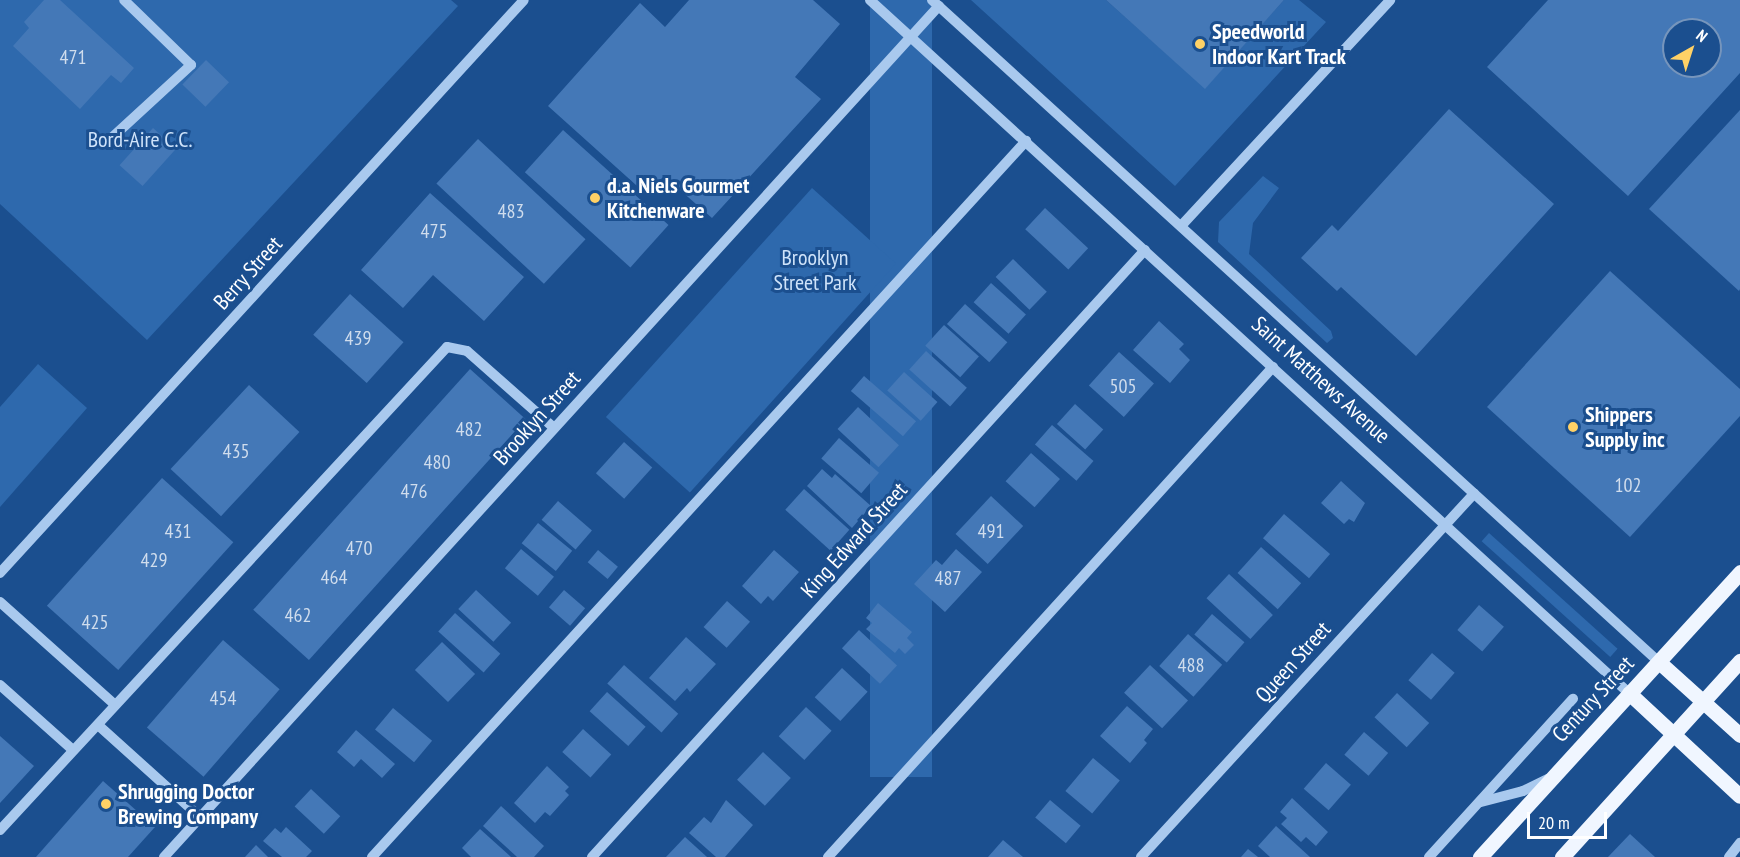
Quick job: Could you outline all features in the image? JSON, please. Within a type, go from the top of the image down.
[{"type":"main road","name":"Century Street","points":[[1480,857],[1740,572]]},
{"type":"main road","points":[[1562,857],[1740,661]]},
{"type":"main road","name":"Saint Matthews Avenue","points":[[1659,662],[1740,735]]},
{"type":"main road","name":"Saint Matthews Avenue","points":[[1629,693],[1740,796]]},
{"type":"street","points":[[105,144],[191,65],[124,0]]},
{"type":"street","name":"Berry Street","points":[[0,573],[524,0]]},
{"type":"street","name":"Saint Matthews Avenue","points":[[870,0],[1629,693]]},
{"type":"street","points":[[1181,226],[1390,0]]},
{"type":"street","name":"Saint Matthews Avenue","points":[[936,3],[1659,662]]},
{"type":"street","name":"Brooklyn Street","points":[[164,857],[911,37],[936,3]]},
{"type":"street","points":[[372,857],[1026,141]]},
{"type":"street","name":"King Edward Street","points":[[592,857],[1145,250]]},
{"type":"street","points":[[0,830],[447,347],[467,351],[554,428]]},
{"type":"street","points":[[828,857],[1273,367]]},
{"type":"street","name":"Queen Street","points":[[1141,857],[1474,493]]},
{"type":"street","points":[[0,602],[115,705]]},
{"type":"street","points":[[0,684],[73,750]]},
{"type":"street","points":[[1429,857],[1573,699]]},
{"type":"street","points":[[98,725],[200,817]]},
{"type":"street","points":[[1478,803],[1523,790],[1553,776]]},
{"type":"street","points":[[1729,857],[1740,843]]},
{"type":"green space","name":"Bord-Aire C.C.","points":[[0,0],[451,0],[458,6],[147,340],[0,204]]},
{"type":"green space","points":[[870,0],[932,0],[932,777],[870,777]]},
{"type":"green space","points":[[971,0],[1106,0],[1205,88],[1284,0],[1299,0],[1326,22],[1175,186]]},
{"type":"green space","points":[[1263,176],[1279,188],[1253,223],[1249,254],[1331,331],[1333,338],[1327,343],[1218,242],[1219,222]]},
{"type":"green space","name":"Brooklyn Street Park","points":[[812,188],[896,264],[690,493],[606,417]]},
{"type":"green space","points":[[38,364],[87,408],[0,507],[0,407]]},
{"type":"green space","points":[[1489,533],[1618,649],[1610,657],[1482,541]]},
{"type":"building","points":[[44,0],[60,0],[134,68],[121,83],[111,75],[80,109],[13,46],[29,28],[24,22]]},
{"type":"building","points":[[689,0],[813,0],[840,24],[795,77],[821,99],[712,218],[664,176],[646,194],[548,106],[640,3],[665,27]]},
{"type":"building","name":"Speedworld Indoor Kart Track","points":[[1106,0],[1284,0],[1205,89]]},
{"type":"building","points":[[1548,0],[1740,0],[1740,73],[1628,196],[1487,67]]},
{"type":"building","points":[[206,60],[229,82],[205,107],[182,84]]},
{"type":"building","points":[[1449,109],[1554,204],[1416,356],[1341,287],[1337,291],[1301,258],[1332,225],[1338,231]]},
{"type":"building","points":[[1740,110],[1740,289],[1739,291],[1649,209]]},
{"type":"building","points":[[153,128],[176,149],[143,186],[120,165]]},
{"type":"building","points":[[563,130],[669,225],[630,267],[525,172]]},
{"type":"building","points":[[478,139],[586,239],[544,284],[436,184]]},
{"type":"building","points":[[430,193],[524,277],[484,321],[433,275],[403,308],[361,270]]},
{"type":"building","points":[[1045,208],[1088,248],[1068,269],[1025,229]]},
{"type":"building","points":[[1013,259],[1047,292],[1029,310],[996,277]]},
{"type":"building","points":[[1610,271],[1740,389],[1740,416],[1630,537],[1487,407]]},
{"type":"building","points":[[991,283],[1026,314],[1009,334],[974,302]]},
{"type":"building","points":[[350,294],[404,342],[367,383],[313,335]]},
{"type":"building","points":[[965,304],[1007,342],[989,362],[947,324]]},
{"type":"building","points":[[1159,321],[1184,344],[1179,349],[1190,360],[1170,383],[1133,350]]},
{"type":"building","points":[[944,325],[979,356],[960,377],[925,346]]},
{"type":"building","points":[[926,351],[967,388],[950,406],[909,370]]},
{"type":"building","points":[[1119,352],[1154,383],[1124,417],[1089,385]]},
{"type":"building","points":[[470,369],[526,419],[309,660],[253,610]]},
{"type":"building","points":[[904,372],[937,402],[921,421],[887,391]]},
{"type":"building","points":[[864,376],[916,421],[903,436],[851,391]]},
{"type":"building","points":[[249,385],[299,432],[221,516],[171,469]]},
{"type":"building","points":[[1075,404],[1103,429],[1085,449],[1057,424]]},
{"type":"building","points":[[858,407],[899,445],[878,467],[838,429]]},
{"type":"building","points":[[1052,425],[1094,461],[1076,481],[1035,445]]},
{"type":"building","points":[[839,438],[879,473],[861,493],[821,458]]},
{"type":"building","points":[[624,442],[652,467],[624,499],[596,473]]},
{"type":"building","points":[[1031,453],[1060,479],[1035,507],[1006,481]]},
{"type":"building","points":[[822,469],[832,478],[835,474],[871,506],[852,528],[807,486]]},
{"type":"building","points":[[162,478],[233,542],[118,670],[47,606]]},
{"type":"building","points":[[1341,481],[1365,503],[1354,522],[1349,519],[1344,524],[1321,503]]},
{"type":"building","points":[[804,489],[849,530],[831,551],[785,510]]},
{"type":"building","points":[[991,496],[1023,526],[988,564],[956,534]]},
{"type":"building","points":[[558,501],[592,531],[576,549],[542,520]]},
{"type":"building","points":[[1284,514],[1330,554],[1309,578],[1263,538]]},
{"type":"building","points":[[538,523],[572,551],[556,571],[522,543]]},
{"type":"building","points":[[1261,547],[1301,583],[1278,609],[1238,573]]},
{"type":"building","points":[[521,549],[554,577],[538,596],[505,568]]},
{"type":"building","points":[[956,549],[982,572],[945,612],[914,584],[936,560],[942,565]]},
{"type":"building","points":[[598,550],[618,567],[608,579],[588,562]]},
{"type":"building","points":[[774,550],[799,572],[773,601],[768,596],[761,604],[742,586]]},
{"type":"building","points":[[1229,574],[1273,615],[1250,639],[1206,598]]},
{"type":"building","points":[[476,590],[511,623],[493,642],[458,609]]},
{"type":"building","points":[[564,590],[585,608],[570,626],[549,607]]},
{"type":"building","points":[[727,601],[750,622],[727,648],[704,627]]},
{"type":"building","points":[[878,603],[912,632],[907,638],[914,645],[905,654],[899,648],[895,653],[866,629],[872,623],[866,618]]},
{"type":"building","points":[[1479,605],[1504,627],[1482,652],[1457,630]]},
{"type":"building","points":[[455,613],[500,654],[484,672],[438,632]]},
{"type":"building","points":[[1212,614],[1244,642],[1227,663],[1194,634]]},
{"type":"building","points":[[859,630],[897,665],[880,684],[842,648]]},
{"type":"building","points":[[1188,634],[1222,665],[1193,697],[1159,666]]},
{"type":"building","points":[[686,637],[716,664],[690,692],[687,688],[675,701],[649,678]]},
{"type":"building","points":[[223,640],[280,689],[204,777],[147,728]]},
{"type":"building","points":[[442,642],[475,674],[448,702],[415,670]]},
{"type":"building","points":[[1432,653],[1455,673],[1431,700],[1408,680]]},
{"type":"building","points":[[624,665],[678,714],[662,732],[607,684]]},
{"type":"building","points":[[1150,665],[1188,700],[1162,728],[1124,693]]},
{"type":"building","points":[[842,668],[868,692],[840,721],[815,697]]},
{"type":"building","points":[[607,692],[646,727],[628,746],[590,711]]},
{"type":"building","points":[[1397,693],[1429,723],[1407,747],[1374,717]]},
{"type":"building","points":[[1127,706],[1153,729],[1144,740],[1147,743],[1130,763],[1100,736]]},
{"type":"building","points":[[806,707],[832,731],[804,760],[779,736]]},
{"type":"building","points":[[393,708],[432,741],[414,762],[375,729]]},
{"type":"building","points":[[583,729],[611,754],[590,777],[562,752]]},
{"type":"building","points":[[356,730],[395,764],[382,778],[361,759],[354,767],[337,752]]},
{"type":"building","points":[[1364,732],[1388,753],[1368,776],[1344,755]]},
{"type":"building","points":[[0,736],[34,766],[0,803]]},
{"type":"building","points":[[763,752],[791,778],[765,806],[737,780]]},
{"type":"building","points":[[1093,758],[1120,780],[1092,813],[1065,791]]},
{"type":"building","points":[[1326,763],[1351,785],[1329,810],[1304,789]]},
{"type":"building","points":[[547,766],[569,787],[565,791],[569,795],[550,816],[545,812],[535,823],[514,803]]},
{"type":"building","name":"Shrugging Doctor Brewing Company","points":[[103,781],[155,827],[128,857],[36,857]]},
{"type":"building","points":[[311,789],[340,816],[324,834],[295,807]]},
{"type":"building","points":[[1292,798],[1328,832],[1316,846],[1306,837],[1301,842],[1281,824],[1287,818],[1280,812]]},
{"type":"building","points":[[726,800],[753,825],[725,857],[716,857],[689,833],[704,817],[711,823]]},
{"type":"building","points":[[1050,800],[1081,826],[1066,843],[1035,818]]},
{"type":"building","points":[[501,806],[544,846],[534,857],[517,857],[483,826]]},
{"type":"building","points":[[1276,826],[1310,857],[1270,857],[1258,846]]},
{"type":"building","points":[[286,827],[312,851],[306,857],[282,857],[263,841],[275,828],[281,833]]},
{"type":"building","points":[[480,829],[511,857],[471,857],[462,848]]},
{"type":"building","points":[[1630,834],[1655,857],[1608,857]]},
{"type":"building","points":[[685,837],[707,857],[666,857]]},
{"type":"building","points":[[1003,840],[1023,857],[988,857]]},
{"type":"building","points":[[256,845],[268,857],[245,857]]},
{"type":"building","points":[[1248,849],[1258,857],[1241,857]]},
{"type":"place","name":"Speedworld Indoor Kart Track","points":[[1200,44]]},
{"type":"place","name":"d.a. Niels Gourmet Kitchenware","points":[[595,198]]},
{"type":"place","name":"Shippers Supply inc","points":[[1573,427]]},
{"type":"place","name":"Shrugging Doctor Brewing Company","points":[[106,804]]}]
